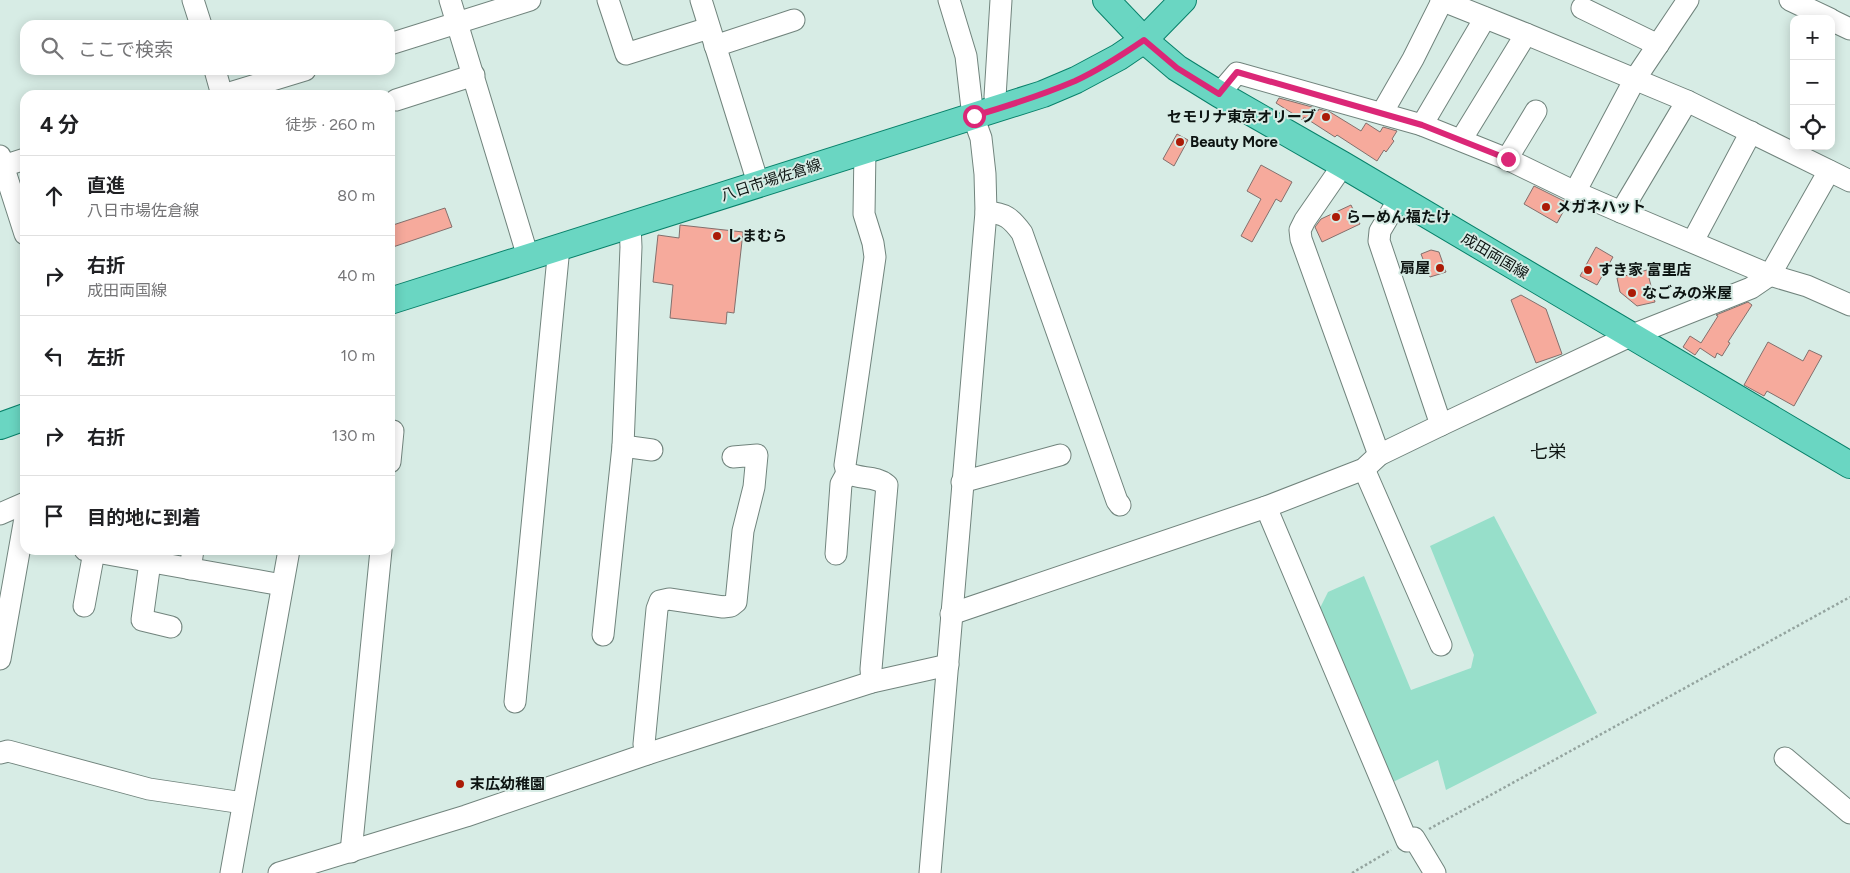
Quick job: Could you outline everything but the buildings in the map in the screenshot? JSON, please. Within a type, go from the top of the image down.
[{"type":"main road","name":"成田両国線","points":[[1106,0],[1144,40],[1177,68],[1850,465]]},
{"type":"main road","points":[[1144,40],[1184,0]]},
{"type":"main road","name":"八日市場佐倉線","points":[[395,300],[758,183],[1043,94],[1076,80],[1119,57],[1144,40]]},
{"type":"main road","points":[[0,426],[20,420]]},
{"type":"street","points":[[193,0],[199,20]]},
{"type":"street","points":[[450,0],[528,257]]},
{"type":"street","points":[[395,43],[530,0]]},
{"type":"street","points":[[608,0],[626,54],[794,20]]},
{"type":"street","points":[[701,0],[758,183]]},
{"type":"street","points":[[930,873],[986,212],[981,138],[974,116],[966,56],[949,0]]},
{"type":"street","points":[[995,97],[1001,0]]},
{"type":"street","points":[[1382,113],[1412,59],[1441,0],[1687,101],[1850,181]]},
{"type":"street","points":[[1575,192],[1635,79],[1688,0]]},
{"type":"street","points":[[1790,0],[1822,15]]},
{"type":"street","points":[[1582,8],[1658,45]]},
{"type":"street","points":[[1422,125],[1485,18]]},
{"type":"street","points":[[1835,22],[1850,29]]},
{"type":"street","points":[[1461,140],[1526,34]]},
{"type":"street","points":[[1219,94],[1237,72],[1422,125],[1508,159],[1620,212],[1693,241],[1770,275],[1807,286],[1850,305]]},
{"type":"street","points":[[216,75],[221,90]]},
{"type":"street","points":[[239,90],[288,75]]},
{"type":"street","points":[[396,100],[474,75]]},
{"type":"street","points":[[1620,212],[1687,101]]},
{"type":"street","points":[[1508,159],[1536,111]]},
{"type":"street","points":[[1693,241],[1751,132]]},
{"type":"street","points":[[836,554],[841,484],[846,473],[845,465],[875,257],[873,243],[864,214],[865,149]]},
{"type":"street","points":[[20,159],[1,163],[20,219]]},
{"type":"street","points":[[1343,165],[1305,220],[1300,230],[1301,239],[1372,462],[1440,645]]},
{"type":"street","points":[[951,614],[1266,507],[1372,462],[1441,424],[1630,336],[1751,288],[1770,275],[1829,171]]},
{"type":"street","points":[[1399,200],[1380,231],[1379,241],[1441,424]]},
{"type":"street","points":[[986,212],[999,213],[1008,217],[1022,233],[1116,501],[1120,505]]},
{"type":"street","points":[[603,635],[623,446],[631,247],[630,225]]},
{"type":"street","points":[[515,702],[559,247]]},
{"type":"street","points":[[623,446],[652,450]]},
{"type":"street","points":[[646,754],[644,744],[656,609],[660,601],[669,599],[722,607],[731,606],[736,602],[744,531],[754,487],[757,455],[732,457]]},
{"type":"street","points":[[962,482],[1060,455]]},
{"type":"street","points":[[846,473],[855,477],[881,480],[887,485],[870,670],[872,682]]},
{"type":"street","points":[[0,514],[20,505]]},
{"type":"street","points":[[1266,507],[1411,839],[1435,873]]},
{"type":"street","points":[[0,659],[20,546]]},
{"type":"street","points":[[84,606],[89,555]]},
{"type":"street","points":[[111,555],[150,562],[192,560],[282,585]]},
{"type":"street","points":[[231,873],[288,555]]},
{"type":"street","points":[[351,852],[381,555]]},
{"type":"street","points":[[150,562],[142,620],[171,626]]},
{"type":"street","points":[[279,873],[466,816],[646,754],[872,682],[948,665]]},
{"type":"street","points":[[0,753],[8,751],[149,789],[243,803]]},
{"type":"street","points":[[1785,758],[1850,813]]},
{"type":"path","points":[[1352,873],[1850,597]]},
{"type":"green space","points":[[1494,516],[1597,713],[1446,790],[1438,760],[1389,784],[1315,618],[1328,592],[1364,576],[1411,690],[1471,668],[1474,655],[1430,546]]},
{"type":"place","name":"セモリナ東京オリーブ","points":[[1326,117]]},
{"type":"place","name":"Beauty More","points":[[1180,142]]},
{"type":"place","name":"メガネハット","points":[[1546,207]]},
{"type":"place","name":"らーめん福たけ","points":[[1336,217]]},
{"type":"place","name":"しまむら","points":[[717,236]]},
{"type":"place","name":"扇屋","points":[[1440,268]]},
{"type":"place","name":"すき家 富里店","points":[[1588,270]]},
{"type":"place","name":"なごみの米屋","points":[[1632,293]]},
{"type":"place","name":"末広幼稚園","points":[[460,784]]},
{"type":"district","name":"七栄","points":[[1548,452]]},
{"type":"route","points":[[974,116],[1043,94],[1076,80],[1119,57],[1144,40],[1177,68],[1219,94],[1237,72],[1422,125],[1508,159]]}]
